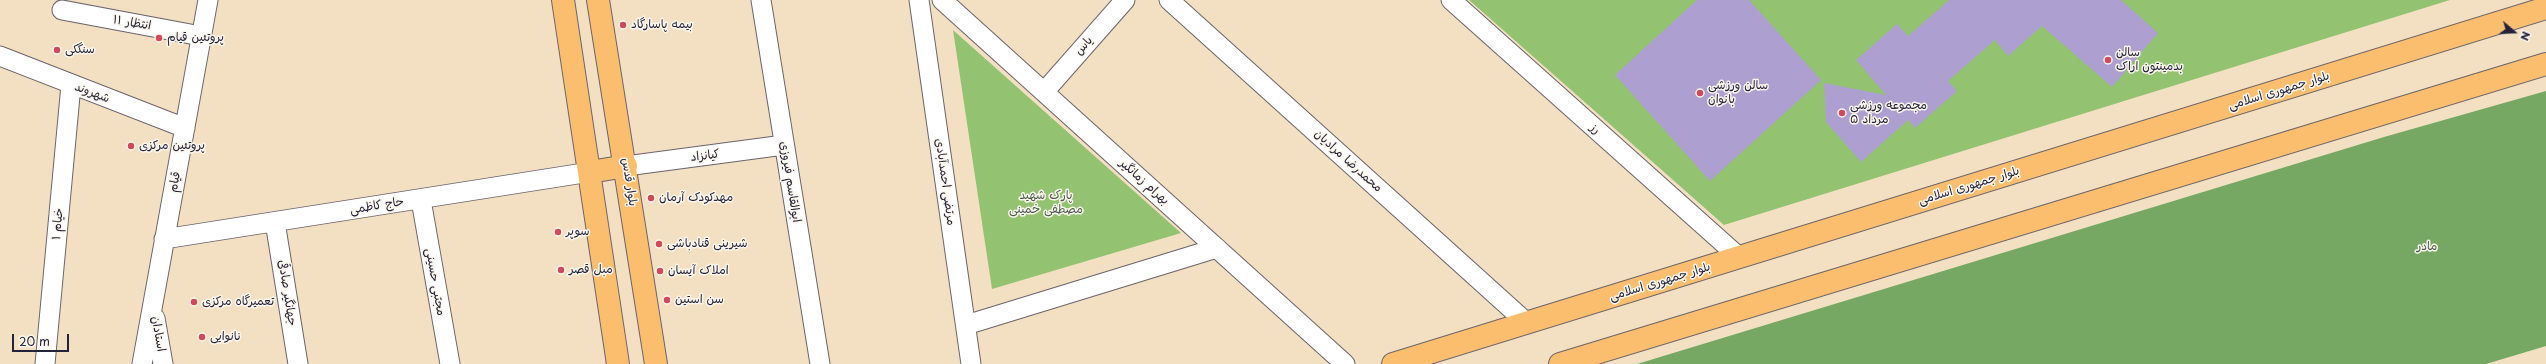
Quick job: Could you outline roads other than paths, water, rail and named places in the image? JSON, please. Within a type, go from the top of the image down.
[{"type":"main road","points":[[563,0],[618,364]]},
{"type":"main road","name":"بلوار قدس","points":[[598,0],[626,166],[656,364]]},
{"type":"main road","name":"بلوار جمهوری اسلامی","points":[[1393,364],[2540,7]]},
{"type":"main road","points":[[1560,364],[2546,64]]},
{"type":"main road","points":[[590,172],[626,166]]},
{"type":"street","name":"قیام","points":[[142,364],[208,0]]},
{"type":"street","name":"ابوالقاسم فیروزی","points":[[761,0],[820,364]]},
{"type":"street","name":"مرتضی احمدآبادی","points":[[919,0],[971,364]]},
{"type":"street","name":"بهرام زمانگیر","points":[[942,0],[1345,364]]},
{"type":"street","name":"یاس","points":[[1044,92],[1125,0]]},
{"type":"street","name":"محمدرضا مرادیان","points":[[1169,0],[1527,323]]},
{"type":"street","name":"رز","points":[[1451,0],[1739,257]]},
{"type":"street","name":"انتظار ۱۱","points":[[62,10],[201,36]]},
{"type":"street","name":"شهروند","points":[[0,56],[71,85],[185,128]]},
{"type":"street","name":"خیام ۱","points":[[45,364],[71,85]]},
{"type":"street","name":"کیانزاد","points":[[626,166],[784,145]]},
{"type":"street","name":"حاج کاظمی","points":[[164,239],[186,234],[421,200],[590,172]]},
{"type":"street","name":"مجتبی حسینی","points":[[421,200],[450,364]]},
{"type":"street","name":"جهانگیر صادقی","points":[[275,222],[298,364]]},
{"type":"street","points":[[966,325],[1217,248]]},
{"type":"street","name":"استادان","points":[[152,305],[163,364]]},
{"type":"place","name":"بیمه پاسارگاد","points":[[623,25]]},
{"type":"place","name":"پروتئین قیام","points":[[159,38]]},
{"type":"place","name":"سنگکی","points":[[57,50]]},
{"type":"place","name":"سالن بدمینتون اراک","points":[[2108,60]]},
{"type":"place","name":"سالن ورزشی بانوان","points":[[1700,93]]},
{"type":"place","name":"مجموعه ورزشی ۵ مرداد","points":[[1842,113]]},
{"type":"place","name":"پروتئین مرکزی","points":[[131,146]]},
{"type":"place","name":"مهدکودک آرمان","points":[[651,198]]},
{"type":"place","name":"سوپر","points":[[558,232]]},
{"type":"place","name":"شیرینی قنادباشی","points":[[659,244]]},
{"type":"place","name":"مبل قصر","points":[[561,270]]},
{"type":"place","name":"املاک آیسان","points":[[660,271]]},
{"type":"place","name":"سن استین","points":[[667,300]]},
{"type":"place","name":"تعمیرگاه مرکزی","points":[[194,302]]},
{"type":"place","name":"نانوایی","points":[[202,337]]},
{"type":"park label","name":"پارک شهید مصطفی خمینی","points":[[1046,203]]},
{"type":"park label","name":"مادر","points":[[2427,247]]}]
